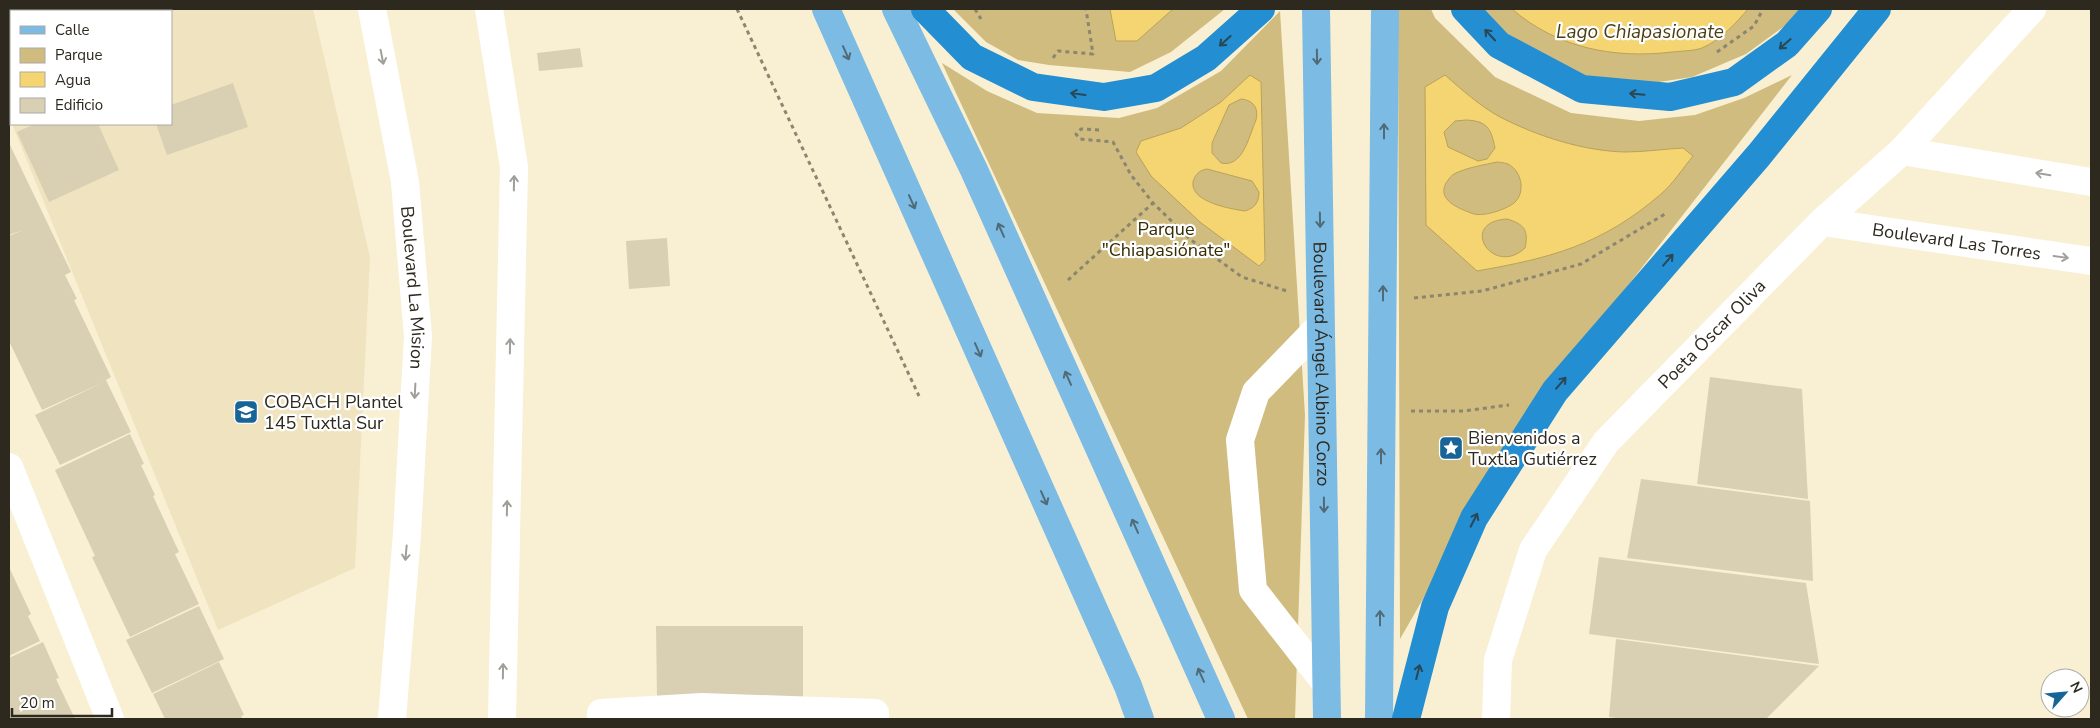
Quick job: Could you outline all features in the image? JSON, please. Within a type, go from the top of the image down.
[{"type":"highway","points":[[925,9],[972,57],[1033,87],[1104,97],[1156,88],[1206,58],[1261,9]]},
{"type":"highway","points":[[1465,9],[1499,44],[1582,90],[1670,97],[1734,82],[1787,44],[1818,9]]},
{"type":"highway","points":[[1406,719],[1435,607],[1474,518],[1555,391],[1759,155],[1877,9]]},
{"type":"main road","points":[[826,9],[1116,659],[1140,719]]},
{"type":"main road","points":[[896,9],[974,170],[1221,719]]},
{"type":"main road","name":"Boulevard Ángel Albino Corzo","points":[[1316,9],[1327,719]]},
{"type":"main road","points":[[1379,719],[1385,9]]},
{"type":"street","name":"Boulevard La Mision","points":[[372,9],[405,182],[418,336],[407,534],[392,719]]},
{"type":"street","points":[[489,9],[514,167],[502,719]]},
{"type":"street","name":"Poeta Óscar Oliva","points":[[1496,719],[1498,660],[1534,550],[1606,442],[1822,222],[1902,151],[2032,9]]},
{"type":"street","points":[[1902,151],[2091,182]]},
{"type":"street","name":"Boulevard Las Torres","points":[[1822,222],[2091,261]]},
{"type":"street","points":[[1321,325],[1256,392],[1240,440],[1253,590],[1327,685]]},
{"type":"street","points":[[9,467],[110,719]]},
{"type":"street","points":[[601,719],[601,713],[702,707],[875,713],[875,719]]},
{"type":"path","points":[[737,9],[919,396]]},
{"type":"path","points":[[1086,9],[1093,54]]},
{"type":"path","points":[[1711,57],[1754,26],[1762,9]]},
{"type":"path","points":[[1104,130],[1081,129],[1076,134],[1080,139],[1113,142],[1131,174],[1153,203],[1191,240],[1242,278],[1287,291]]},
{"type":"path","points":[[1068,280],[1153,203]]},
{"type":"path","points":[[1408,299],[1482,291],[1581,264],[1670,211]]},
{"type":"path","points":[[1409,411],[1463,411],[1516,404]]},
{"type":"shaded area","name":"COBACH Plantel 145 Tuxtla Sur","points":[[9,9],[313,9],[370,257],[355,568],[218,630],[12,125],[172,125],[172,10],[10,10],[10,118]]},
{"type":"green space","points":[[953,9],[1225,9],[1171,52],[1130,72],[1049,65],[1018,60],[986,42]]},
{"type":"green space","points":[[1398,9],[1431,9],[1435,18],[1495,77],[1571,113],[1639,121],[1695,115],[1744,98],[1792,75],[1534,406],[1400,639]]},
{"type":"green space","points":[[1479,9],[1802,9],[1794,19],[1746,54],[1692,77],[1646,84],[1580,78],[1509,39]]},
{"type":"green space","name":"Parque \"Chiapasiónate\"","points":[[1280,11],[1305,415],[1295,719],[1248,719],[942,63],[987,91],[1037,113],[1119,118],[1157,108],[1221,71]]},
{"type":"water","points":[[1110,9],[1173,9],[1137,41],[1116,41]]},
{"type":"water","name":"Lago Chiapasionate","points":[[1512,9],[1748,9],[1733,26],[1709,45],[1702,48],[1650,54],[1629,54],[1587,48],[1567,42],[1529,22]]},
{"type":"water","points":[[1250,75],[1261,82],[1265,260],[1259,266],[1200,222],[1151,176],[1136,152],[1141,141],[1181,128],[1221,102]],"holes":[[[1241,99],[1249,101],[1254,105],[1257,112],[1256,120],[1248,142],[1240,156],[1235,161],[1221,163],[1212,153],[1212,143],[1229,105]],[[1207,169],[1252,181],[1259,192],[1256,204],[1245,211],[1213,203],[1198,195],[1194,189],[1193,182],[1198,173]]]},
{"type":"water","points":[[1445,75],[1478,103],[1500,117],[1561,141],[1593,149],[1625,152],[1683,148],[1693,156],[1674,181],[1661,194],[1618,226],[1575,247],[1529,261],[1477,271],[1426,225],[1425,87]],"holes":[[[1455,121],[1479,122],[1490,131],[1495,148],[1487,159],[1478,161],[1448,147],[1444,132]],[[1498,162],[1508,164],[1517,172],[1521,182],[1518,199],[1505,208],[1481,215],[1455,206],[1447,199],[1444,189],[1450,177],[1466,169]],[[1507,219],[1518,223],[1526,232],[1525,248],[1513,255],[1502,257],[1492,253],[1485,246],[1482,237],[1484,229],[1492,222]]]},
{"type":"building","points":[[9,9],[36,10],[10,10],[9,22]]},
{"type":"building","points":[[10,42],[10,92],[9,89]]},
{"type":"building","points":[[580,48],[583,67],[539,71],[537,53]]},
{"type":"building","points":[[233,83],[248,127],[167,155],[156,125],[172,125],[172,105]]},
{"type":"building","points":[[32,125],[98,125],[119,170],[49,202],[17,132]]},
{"type":"building","points":[[9,143],[71,272],[65,275],[77,299],[74,300],[111,377],[106,380],[131,432],[60,465],[35,415],[104,382],[42,410],[9,341],[9,236],[23,230],[9,235]]},
{"type":"building","points":[[667,238],[670,286],[629,289],[626,241]]},
{"type":"building","points":[[1710,377],[1802,389],[1808,499],[1697,484]]},
{"type":"building","points":[[130,434],[144,464],[141,465],[155,495],[153,496],[179,552],[175,554],[199,604],[130,637],[92,557],[95,556],[55,470]]},
{"type":"building","points":[[1641,479],[1810,501],[1813,581],[1627,558]]},
{"type":"building","points":[[1599,557],[1806,583],[1819,664],[1589,634]]},
{"type":"building","points":[[9,567],[31,614],[28,616],[40,641],[9,656]]},
{"type":"building","points":[[199,606],[224,659],[152,693],[126,640]]},
{"type":"building","points":[[656,626],[803,626],[803,698],[657,698]]},
{"type":"building","points":[[1616,639],[1819,666],[1766,719],[1623,719],[1609,717]]},
{"type":"building","points":[[43,642],[59,678],[56,679],[75,719],[9,719],[9,658]]},
{"type":"building","points":[[219,662],[244,715],[241,716],[243,719],[165,719],[153,694]]},
{"type":"place","name":"COBACH Plantel 145 Tuxtla Sur","points":[[246,412]]},
{"type":"place","name":"Bienvenidos a Tuxtla Gutiérrez","points":[[1451,448]]}]
